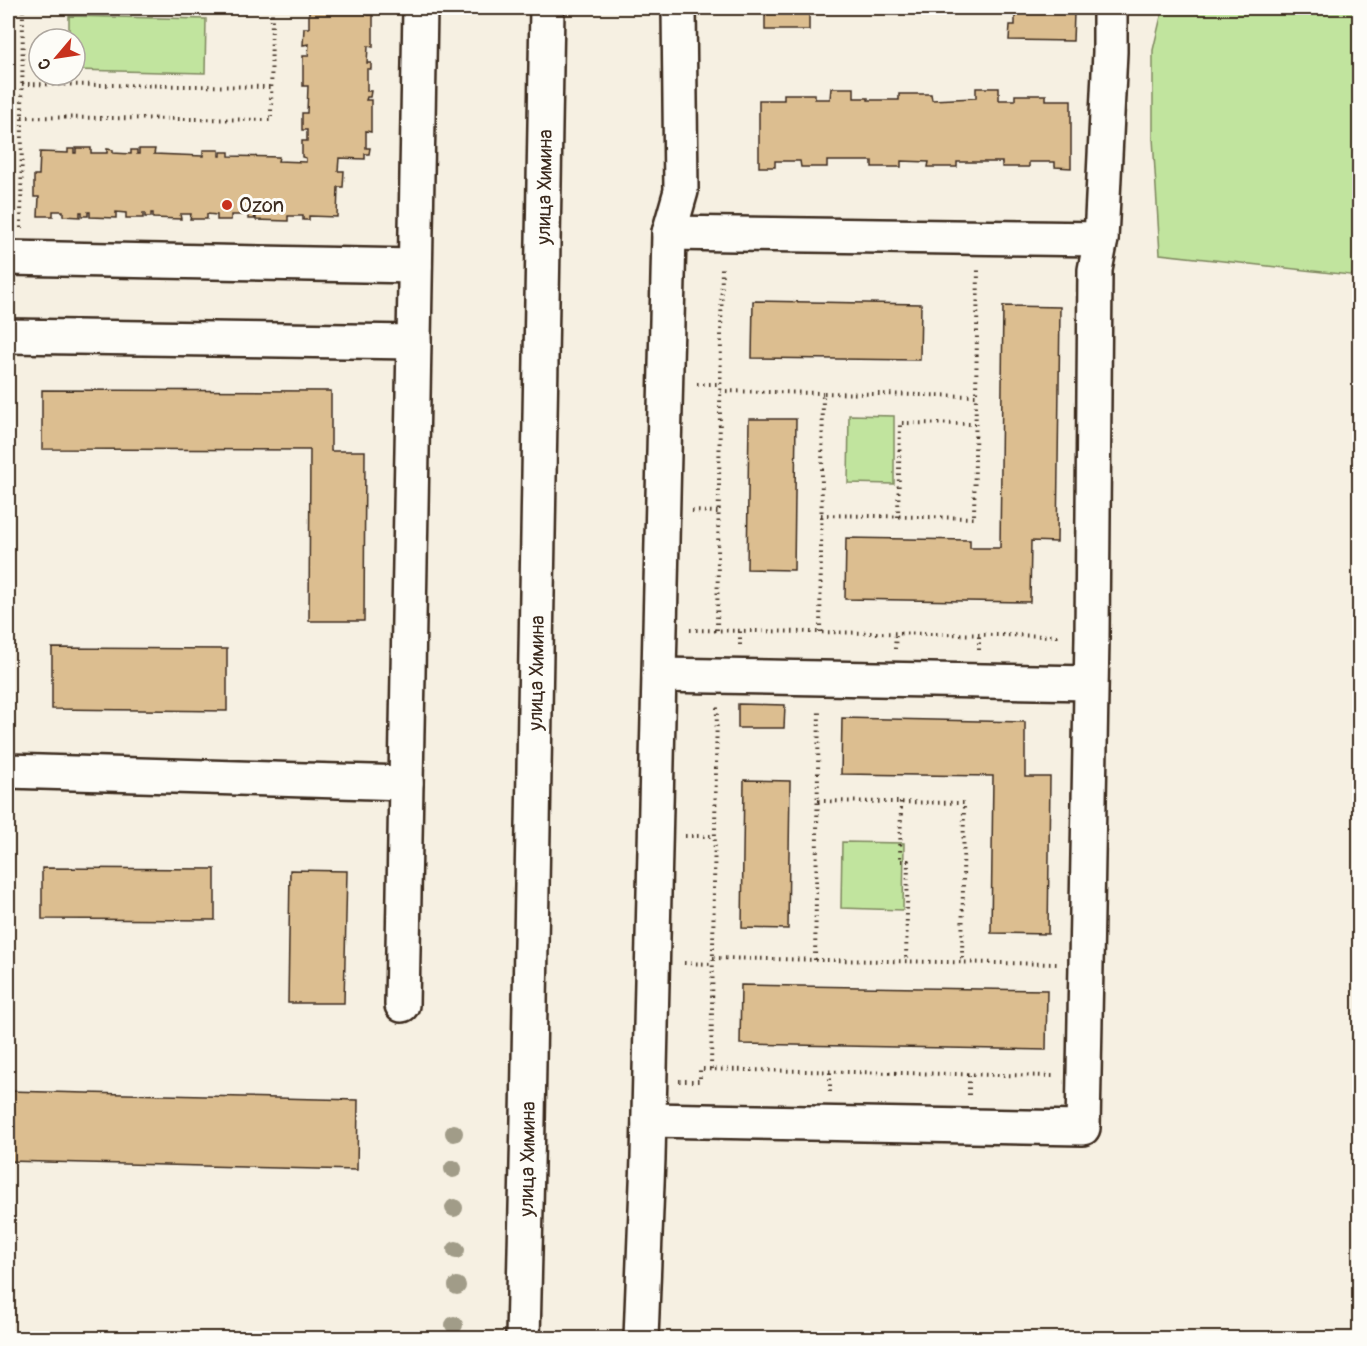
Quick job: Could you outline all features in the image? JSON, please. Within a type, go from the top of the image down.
[{"type":"street","points":[[402,1005],[420,8]]},
{"type":"street","name":"улица Химина","points":[[523,1338],[547,8]]},
{"type":"street","points":[[641,1338],[650,1081],[669,233],[681,191],[679,8]]},
{"type":"street","points":[[649,1120],[1083,1128],[1092,637],[1095,270],[1101,239],[1110,8]]},
{"type":"street","points":[[669,233],[1101,239]]},
{"type":"street","points":[[14,259],[415,266]]},
{"type":"street","points":[[8,336],[414,342]]},
{"type":"street","points":[[659,675],[1090,683]]},
{"type":"street","points":[[8,771],[406,783]]},
{"type":"path","points":[[14,259],[22,117],[23,8]]},
{"type":"path","points":[[22,117],[271,120],[272,8]]},
{"type":"path","points":[[22,84],[272,87]]},
{"type":"path","points":[[717,630],[722,265]]},
{"type":"path","points":[[821,515],[974,518],[978,269]]},
{"type":"path","points":[[720,391],[976,396]]},
{"type":"path","points":[[820,632],[823,393]]},
{"type":"path","points":[[898,517],[900,423],[975,424]]},
{"type":"path","points":[[660,629],[1092,637]]},
{"type":"path","points":[[711,1070],[717,704]]},
{"type":"path","points":[[815,960],[819,705]]},
{"type":"path","points":[[818,801],[964,803],[962,962]]},
{"type":"path","points":[[901,802],[900,861],[908,861],[906,961]]},
{"type":"path","points":[[713,958],[1086,964]]},
{"type":"path","points":[[650,1081],[700,1082],[700,1069],[1084,1076]]},
{"type":"green space","points":[[1163,8],[1359,8],[1359,276],[1160,254],[1153,138],[1153,50]]},
{"type":"green space","points":[[69,16],[206,19],[205,73],[87,70],[87,27],[69,27]]},
{"type":"green space","points":[[849,415],[894,416],[894,484],[848,483]]},
{"type":"green space","points":[[842,842],[904,843],[903,910],[841,908]]},
{"type":"building","points":[[309,8],[372,8],[372,12],[368,12],[368,15],[373,15],[373,47],[368,46],[367,63],[371,63],[371,69],[367,69],[367,91],[371,91],[370,97],[366,100],[371,100],[371,132],[366,131],[366,148],[370,148],[369,154],[365,154],[365,159],[339,158],[338,171],[344,171],[343,187],[338,187],[337,217],[309,216],[309,220],[303,220],[303,216],[288,216],[288,221],[256,220],[256,215],[254,215],[255,219],[248,219],[248,215],[231,215],[231,220],[217,220],[217,215],[207,214],[207,219],[190,219],[191,214],[180,214],[181,219],[153,218],[153,213],[151,217],[145,217],[143,213],[143,218],[126,218],[126,213],[116,212],[116,218],[90,217],[90,212],[88,216],[82,216],[80,212],[80,217],[63,216],[63,211],[53,211],[53,216],[38,216],[39,197],[34,197],[34,175],[39,175],[40,152],[68,153],[68,149],[74,149],[76,153],[76,148],[91,148],[91,153],[107,153],[107,149],[113,150],[113,153],[131,154],[131,150],[137,150],[139,154],[139,149],[155,149],[154,154],[203,156],[203,150],[219,150],[219,156],[221,152],[229,152],[229,156],[279,157],[278,161],[306,162],[306,158],[302,157],[302,141],[307,141],[307,130],[302,130],[302,113],[307,113],[308,86],[303,86],[303,56],[308,56],[309,44],[303,45],[304,28],[309,28]]},
{"type":"building","points":[[765,8],[809,8],[809,30],[765,30]]},
{"type":"building","points":[[1010,8],[1079,8],[1079,13],[1074,13],[1073,41],[1009,40],[1010,25],[1015,25],[1015,15],[1010,15]]},
{"type":"building","points":[[831,88],[854,88],[854,98],[868,98],[868,100],[899,100],[899,94],[931,94],[932,100],[976,98],[976,88],[999,88],[999,100],[1015,100],[1015,95],[1046,95],[1046,100],[1071,100],[1071,168],[1055,167],[1055,162],[1029,162],[1029,167],[1002,167],[1002,162],[957,162],[957,167],[928,167],[929,162],[901,161],[901,167],[872,167],[872,161],[827,161],[827,167],[801,167],[800,161],[775,161],[775,167],[759,167],[759,100],[784,100],[784,94],[815,94],[815,99],[830,99]]},
{"type":"building","points":[[753,301],[921,304],[920,360],[752,358]]},
{"type":"building","points":[[1003,306],[1060,307],[1057,542],[1031,541],[1030,602],[845,599],[846,538],[970,540],[970,548],[1000,548]]},
{"type":"building","points":[[42,390],[331,391],[331,451],[365,451],[364,621],[309,621],[310,450],[42,449]]},
{"type":"building","points":[[749,419],[796,419],[794,570],[747,569]]},
{"type":"building","points":[[52,648],[227,649],[227,711],[52,709]]},
{"type":"building","points":[[738,704],[785,705],[784,728],[738,728]]},
{"type":"building","points":[[842,718],[1025,722],[1025,777],[1050,777],[1048,934],[991,933],[993,776],[841,774]]},
{"type":"building","points":[[744,780],[790,781],[788,929],[742,928]]},
{"type":"building","points":[[42,868],[215,869],[215,920],[42,919]]},
{"type":"building","points":[[290,870],[347,871],[344,1003],[288,1003]]},
{"type":"building","points":[[741,985],[1047,990],[1046,1050],[740,1044]]},
{"type":"building","points":[[8,1091],[358,1100],[357,1170],[8,1161]]},
{"type":"place","name":"Ozon","points":[[227,205]]}]
